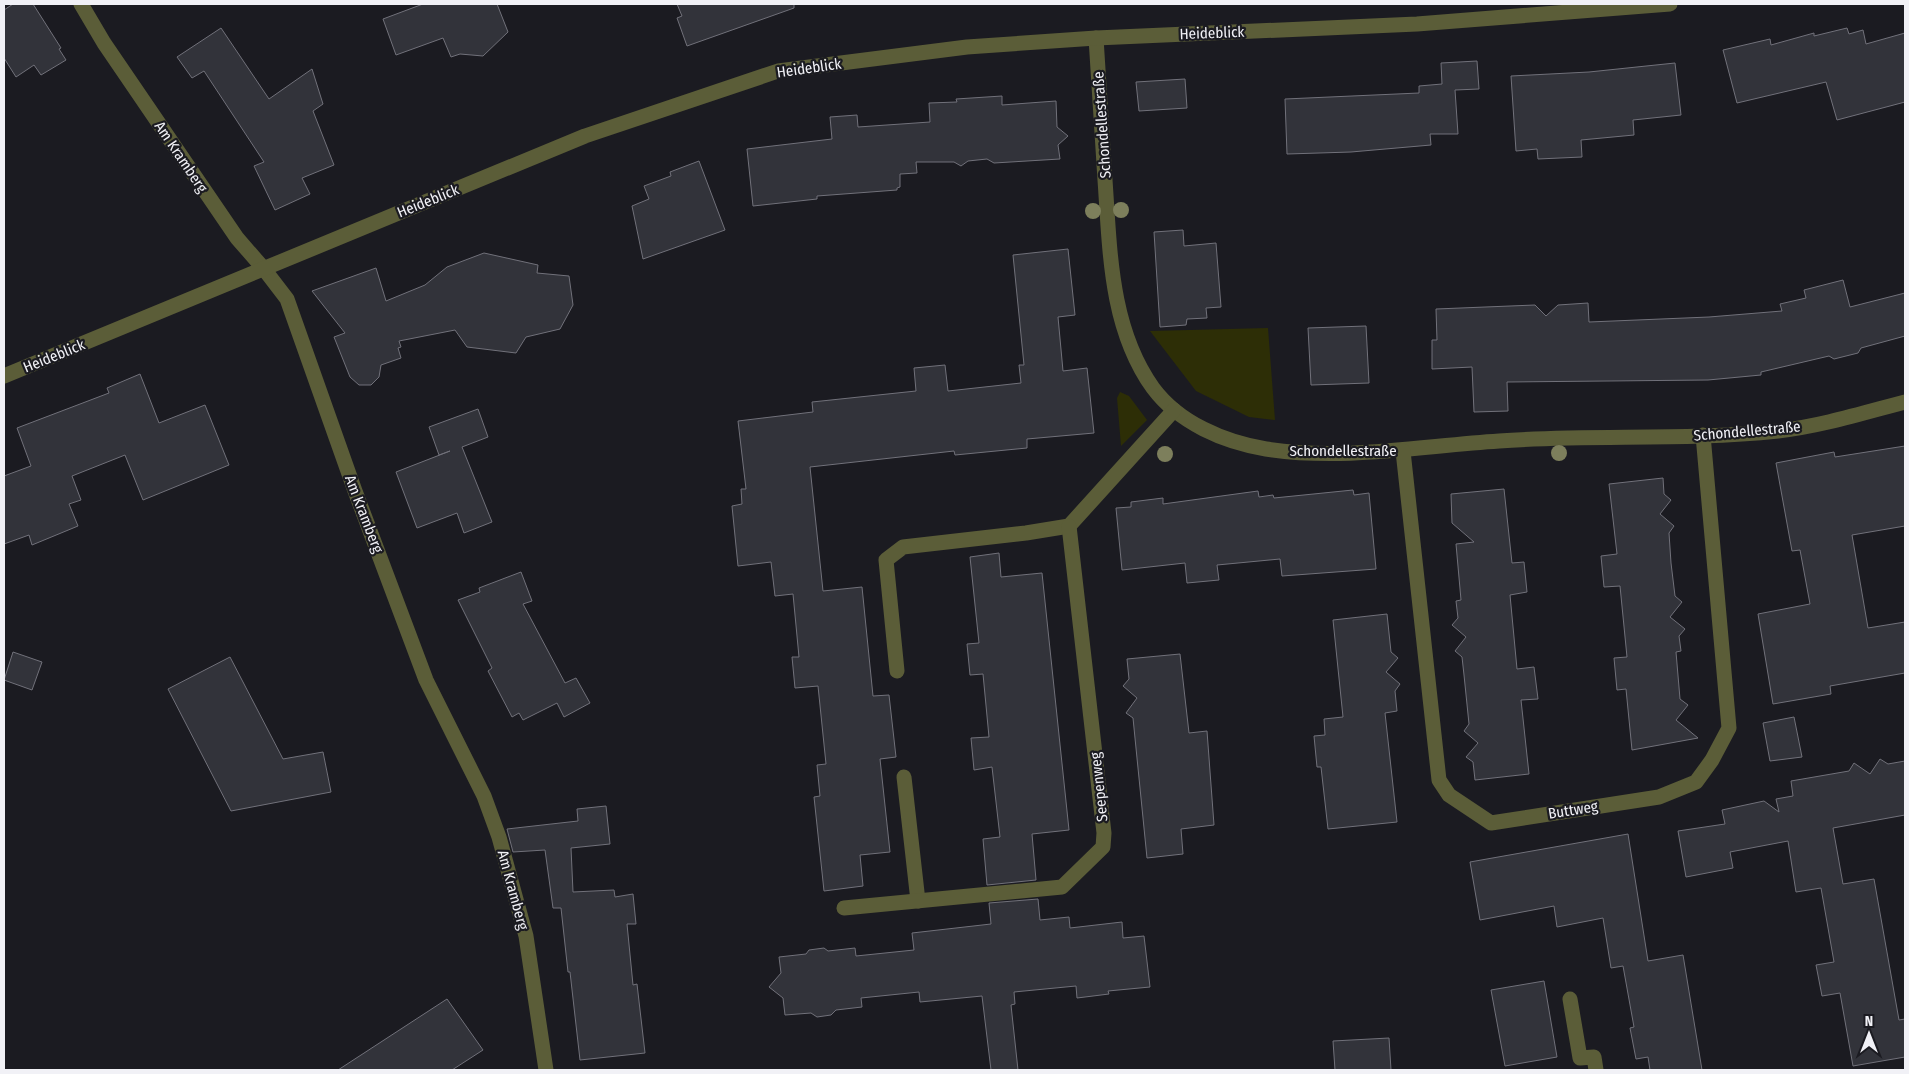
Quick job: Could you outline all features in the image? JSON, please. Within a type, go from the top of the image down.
[{"type":"street","name":"Am Kramberg","points":[[81,4],[104,43],[237,238],[264,269],[286,300],[355,492],[426,680],[484,796],[499,838],[526,936],[546,1070]]},
{"type":"street","name":"Heideblick","points":[[4,376],[585,136],[778,71],[967,47],[1096,38],[1417,24],[1670,4]]},
{"type":"street","name":"Schondellestraße","points":[[1096,38],[1111,269],[1120,316],[1128,339],[1154,390],[1174,410],[1209,432],[1239,443],[1266,449],[1337,454],[1403,451],[1508,440],[1611,436],[1703,436],[1779,431],[1836,420],[1905,402]]},
{"type":"street","points":[[897,671],[886,560],[903,547],[1026,534],[1069,526],[1174,410]]},
{"type":"street","name":"Buttweg","points":[[1403,451],[1439,780],[1449,795],[1491,824],[1659,797],[1696,782],[1712,760],[1729,728],[1703,436]]},
{"type":"street","name":"Seepenweg","points":[[844,908],[1062,887],[1103,847],[1104,833],[1069,526]]},
{"type":"street","points":[[904,777],[918,901]]},
{"type":"street","points":[[1570,999],[1580,1058],[1594,1057],[1596,1070]]},
{"type":"shaded area","points":[[1268,328],[1275,420],[1249,417],[1196,391],[1150,331]]},
{"type":"shaded area","points":[[1120,392],[1129,396],[1147,420],[1121,446],[1117,398]]},
{"type":"building","points":[[13,4],[33,4],[61,48],[59,49],[66,60],[41,75],[34,65],[16,77],[4,58],[4,10]]},
{"type":"building","points":[[423,4],[497,4],[508,32],[483,56],[460,54],[451,57],[443,38],[396,55],[383,19]]},
{"type":"building","points":[[677,4],[794,4],[794,8],[687,46],[677,18],[682,16]]},
{"type":"building","points":[[221,28],[269,99],[312,69],[323,104],[313,111],[334,165],[302,178],[310,194],[275,210],[254,166],[264,162],[204,71],[192,78],[177,57]]},
{"type":"building","points":[[1847,28],[1849,34],[1863,30],[1866,44],[1905,33],[1905,102],[1837,120],[1826,82],[1737,103],[1723,50],[1770,39],[1771,45],[1814,33],[1814,36]]},
{"type":"building","points":[[1477,61],[1479,89],[1455,90],[1458,134],[1430,134],[1431,145],[1351,152],[1287,154],[1285,99],[1419,93],[1419,86],[1442,84],[1441,63]]},
{"type":"building","points":[[1675,63],[1681,115],[1633,120],[1634,135],[1581,140],[1582,157],[1538,159],[1537,149],[1516,151],[1511,76],[1589,72]]},
{"type":"building","points":[[1185,79],[1187,108],[1139,111],[1136,82]]},
{"type":"building","points":[[1002,96],[1002,105],[1056,101],[1057,127],[1068,136],[1058,145],[1060,159],[994,163],[987,159],[968,161],[961,166],[954,162],[916,162],[917,173],[900,174],[900,187],[897,190],[817,196],[817,199],[753,206],[747,149],[832,139],[830,117],[857,115],[858,127],[930,122],[929,103],[957,102],[956,99]]},
{"type":"building","points":[[699,161],[725,230],[643,259],[632,206],[649,199],[644,186],[671,176],[670,172]]},
{"type":"building","points":[[1183,230],[1184,246],[1216,243],[1221,307],[1206,308],[1207,318],[1187,319],[1186,325],[1160,327],[1154,232]]},
{"type":"building","points":[[1068,249],[1075,315],[1058,317],[1063,371],[1087,368],[1094,433],[1027,439],[1027,448],[955,455],[954,451],[810,467],[823,591],[862,587],[873,696],[889,695],[896,757],[880,759],[890,852],[860,855],[863,886],[824,891],[814,797],[820,796],[817,765],[826,764],[818,686],[795,688],[792,657],[799,657],[793,594],[775,596],[771,562],[738,566],[732,506],[742,504],[741,489],[746,489],[738,421],[813,412],[812,402],[916,391],[914,368],[945,365],[948,391],[1021,383],[1019,365],[1024,365],[1013,255]]},
{"type":"building","points":[[484,253],[538,265],[537,273],[569,276],[573,305],[560,329],[526,337],[516,353],[467,347],[455,330],[399,341],[401,347],[398,348],[401,358],[381,365],[379,377],[371,385],[359,385],[350,377],[334,337],[345,333],[312,291],[376,268],[386,301],[425,285],[447,267]]},
{"type":"building","points":[[1843,280],[1850,307],[1905,293],[1905,336],[1861,348],[1858,353],[1834,359],[1829,356],[1761,372],[1761,375],[1708,380],[1507,382],[1508,411],[1474,412],[1472,367],[1432,369],[1432,340],[1437,340],[1436,309],[1535,305],[1546,316],[1558,305],[1588,303],[1589,322],[1709,317],[1782,311],[1780,304],[1806,298],[1804,290]]},
{"type":"building","points":[[1366,326],[1369,383],[1311,385],[1308,328]]},
{"type":"building","points":[[140,374],[159,423],[205,405],[229,465],[143,500],[125,455],[72,476],[81,500],[69,504],[78,526],[32,545],[29,535],[4,544],[4,476],[31,466],[17,428],[109,393],[107,388]]},
{"type":"building","points":[[478,409],[488,437],[462,447],[492,522],[464,533],[457,513],[417,528],[396,472],[450,451],[439,455],[429,427]]},
{"type":"building","points":[[1905,446],[1905,526],[1852,535],[1868,628],[1905,622],[1905,673],[1830,686],[1831,694],[1773,704],[1758,614],[1810,604],[1800,550],[1792,551],[1776,463],[1834,452],[1835,457]]},
{"type":"building","points":[[1663,478],[1664,494],[1671,500],[1660,514],[1674,526],[1669,533],[1671,563],[1675,596],[1682,602],[1670,617],[1685,629],[1679,636],[1681,651],[1676,652],[1680,699],[1688,705],[1676,720],[1698,738],[1632,750],[1626,689],[1617,690],[1614,658],[1627,657],[1620,586],[1604,587],[1601,556],[1617,554],[1609,484]]},
{"type":"building","points":[[1504,489],[1512,563],[1524,562],[1527,592],[1510,595],[1517,669],[1534,667],[1538,699],[1521,700],[1529,774],[1475,780],[1473,762],[1466,757],[1478,743],[1464,731],[1469,724],[1462,657],[1455,651],[1466,637],[1452,625],[1458,618],[1456,601],[1461,600],[1456,544],[1474,542],[1452,523],[1451,494]]},
{"type":"building","points":[[1353,490],[1354,495],[1369,493],[1376,569],[1282,576],[1280,559],[1217,565],[1219,580],[1187,583],[1185,563],[1122,570],[1116,508],[1131,507],[1131,502],[1163,498],[1163,504],[1258,491],[1259,497],[1273,495],[1274,498]]},
{"type":"building","points":[[999,553],[1001,577],[1042,573],[1069,830],[1032,834],[1036,880],[987,885],[983,839],[1000,837],[992,767],[974,770],[971,738],[989,737],[983,674],[970,675],[967,644],[979,643],[970,557]]},
{"type":"building","points":[[521,572],[532,601],[523,604],[565,683],[576,678],[590,703],[564,717],[557,703],[523,720],[519,713],[512,717],[488,671],[492,668],[458,600],[480,592],[479,588]]},
{"type":"building","points":[[1387,614],[1391,652],[1398,658],[1386,672],[1400,684],[1395,691],[1397,711],[1385,713],[1397,822],[1328,829],[1321,767],[1317,767],[1314,736],[1325,735],[1324,719],[1343,717],[1333,620]]},
{"type":"building","points":[[13,652],[42,662],[32,690],[4,680]]},
{"type":"building","points":[[1180,654],[1189,733],[1207,731],[1214,825],[1181,829],[1183,854],[1147,858],[1133,718],[1126,713],[1137,698],[1123,686],[1129,679],[1127,659]]},
{"type":"building","points":[[230,657],[283,759],[323,752],[331,792],[231,811],[168,689]]},
{"type":"building","points":[[1794,717],[1802,757],[1770,761],[1763,723]]},
{"type":"building","points":[[1880,759],[1888,764],[1905,761],[1905,815],[1833,828],[1843,884],[1874,879],[1899,1020],[1905,1019],[1905,1057],[1853,1066],[1840,993],[1822,996],[1816,965],[1834,962],[1821,888],[1796,892],[1788,841],[1730,852],[1733,868],[1686,877],[1678,831],[1725,824],[1722,810],[1764,801],[1779,812],[1776,799],[1793,796],[1791,781],[1849,771],[1854,763],[1870,774]]},
{"type":"building","points":[[606,806],[610,844],[571,848],[573,892],[614,890],[615,897],[633,894],[636,924],[627,924],[633,985],[637,984],[645,1053],[580,1060],[561,908],[553,908],[545,850],[513,852],[507,829],[578,821],[577,809]]},
{"type":"building","points":[[1628,834],[1648,961],[1683,955],[1702,1070],[1650,1070],[1648,1057],[1636,1059],[1630,1028],[1634,1027],[1623,966],[1611,968],[1603,918],[1557,927],[1554,906],[1480,920],[1470,862]]},
{"type":"building","points":[[1038,899],[1040,920],[1069,917],[1070,928],[1122,922],[1123,938],[1144,936],[1150,987],[1108,991],[1109,994],[1077,998],[1076,986],[1014,992],[1015,1004],[1011,1005],[1018,1070],[991,1070],[982,996],[920,1002],[919,992],[861,998],[862,1007],[836,1010],[831,1015],[817,1017],[811,1013],[785,1015],[783,998],[769,987],[781,973],[779,957],[806,954],[809,950],[824,948],[828,951],[855,948],[856,956],[914,950],[912,933],[991,924],[989,903]]},
{"type":"building","points":[[1544,981],[1557,1057],[1505,1066],[1491,990]]},
{"type":"building","points":[[447,999],[483,1050],[452,1070],[338,1070]]},
{"type":"building","points":[[1389,1038],[1391,1070],[1335,1070],[1333,1041]]}]
